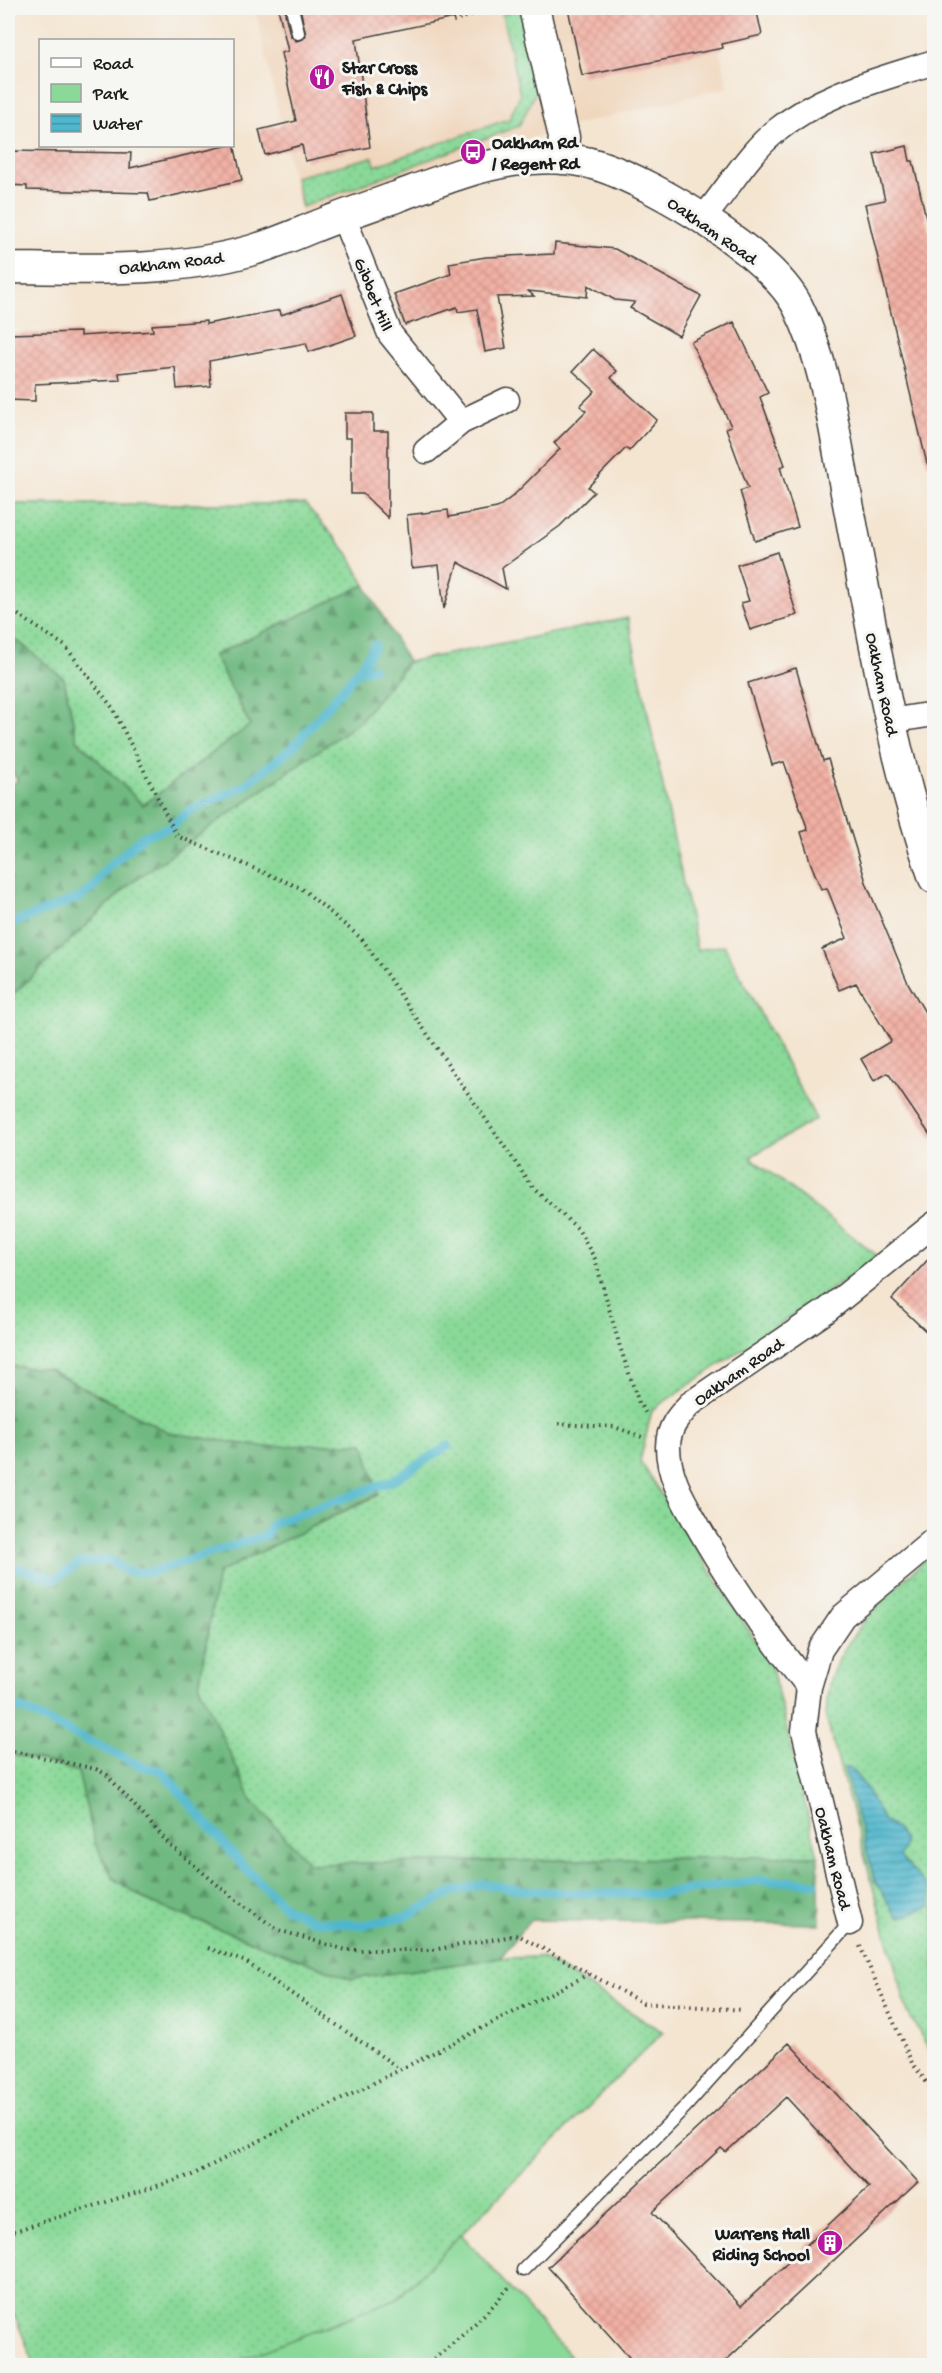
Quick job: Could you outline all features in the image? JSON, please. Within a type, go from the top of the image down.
[{"type":"street","points":[[534,8],[564,138],[562,159]]},
{"type":"street","points":[[703,218],[775,132],[811,106],[838,93],[934,63]]},
{"type":"street","name":"Oakham Road","points":[[8,268],[90,269],[208,261],[256,249],[444,178],[500,164],[538,158],[598,165],[678,202],[703,218],[776,278],[795,302],[805,323],[824,380],[890,721],[916,824],[934,878]]},
{"type":"street","name":"Gibbet Hill","points":[[343,216],[390,334],[461,422]]},
{"type":"street","points":[[426,451],[461,422],[507,400]]},
{"type":"street","points":[[890,721],[934,714]]},
{"type":"street","name":"Oakham Road","points":[[808,1687],[730,1583],[680,1495],[671,1469],[668,1447],[673,1423],[690,1404],[825,1311],[934,1224]]},
{"type":"street","name":"Oakham Road","points":[[850,1923],[804,1731],[808,1687],[820,1650],[843,1616],[934,1540]]},
{"type":"lane","points":[[293,12],[298,33]]},
{"type":"lane","points":[[523,2270],[685,2107],[850,1923]]},
{"type":"path","points":[[453,21],[494,8]]},
{"type":"path","points":[[8,608],[65,646],[99,689],[112,707],[177,836],[301,888],[362,939],[533,1188],[578,1229],[596,1259],[639,1403],[668,1447]]},
{"type":"path","points":[[558,1424],[615,1427],[668,1447]]},
{"type":"path","points":[[8,1750],[96,1769],[107,1775],[169,1844],[232,1897],[278,1930],[346,1950],[432,1950],[518,1935],[643,2002],[740,2008],[764,2018]]},
{"type":"path","points":[[850,1923],[912,2063],[934,2092]]},
{"type":"path","points":[[208,1948],[246,1962],[400,2069]]},
{"type":"path","points":[[8,2233],[192,2175],[590,1973]]},
{"type":"path","points":[[424,2366],[452,2346],[489,2310],[523,2270]]},
{"type":"shaded area","points":[[255,8],[710,8],[728,87],[551,131],[302,219]]},
{"type":"green space","points":[[526,8],[538,88],[519,126],[302,207],[295,177],[373,157],[375,166],[509,119],[520,95],[502,14]]},
{"type":"green space","points":[[8,504],[305,504],[348,553],[365,585],[214,655],[250,725],[143,805],[77,740],[64,679],[19,642],[8,640]]},
{"type":"green space","points":[[365,585],[408,662],[359,722],[131,883],[8,999],[8,787],[18,780],[8,768],[8,640],[19,642],[64,679],[77,740],[143,805],[250,725],[214,655]]},
{"type":"green space","points":[[628,618],[697,950],[724,945],[816,1119],[750,1157],[879,1257],[652,1410],[640,1461],[771,1665],[818,1856],[310,1864],[252,1801],[199,1686],[218,1572],[378,1495],[364,1443],[263,1447],[170,1433],[48,1369],[8,1366],[8,999],[131,883],[359,722],[408,662]]},
{"type":"green space","points":[[8,1366],[48,1369],[170,1433],[263,1447],[364,1443],[378,1494],[218,1573],[199,1686],[252,1801],[310,1864],[818,1856],[820,1924],[530,1920],[500,1958],[351,1979],[151,1903],[113,1878],[95,1843],[78,1772],[39,1760],[8,1754]]},
{"type":"green space","points":[[934,1552],[934,2057],[908,2013],[826,1717],[830,1680],[849,1642],[874,1610]]},
{"type":"green space","points":[[8,1754],[39,1760],[78,1772],[95,1843],[113,1878],[151,1903],[351,1979],[500,1958],[541,1957],[663,2032],[398,2298],[228,2365],[35,2365],[8,2300]]},
{"type":"green space","points":[[461,2234],[578,2365],[228,2365],[398,2298]]},
{"type":"water","points":[[844,1768],[850,1768],[865,1786],[884,1821],[896,1829],[905,1842],[900,1857],[926,1886],[931,1899],[930,1906],[902,1917],[897,1916],[875,1881]]},
{"type":"building","points":[[278,8],[286,8],[285,14],[290,35],[296,41],[303,39],[306,35],[300,8],[452,8],[454,18],[356,39],[370,147],[305,161],[302,145],[265,155],[259,130],[296,121],[281,53],[288,51]]},
{"type":"building","points":[[568,8],[756,8],[762,35],[722,44],[723,48],[582,76]]},
{"type":"building","points":[[234,144],[242,180],[150,201],[148,193],[27,190],[27,186],[8,185],[8,151],[131,153],[130,168],[221,147],[234,147]]},
{"type":"building","points":[[907,146],[910,161],[913,161],[934,252],[934,463],[927,464],[865,204],[885,200],[874,154]]},
{"type":"building","points":[[555,243],[615,249],[701,296],[679,336],[630,308],[635,302],[615,300],[588,285],[587,297],[528,291],[534,296],[497,297],[506,348],[485,352],[477,309],[458,312],[457,307],[405,325],[394,294],[451,274],[449,263],[486,257],[554,254]]},
{"type":"building","points":[[342,294],[356,336],[309,352],[306,343],[209,361],[211,386],[177,389],[175,367],[119,373],[120,380],[35,384],[35,401],[8,400],[8,334],[80,332],[80,336],[153,331],[152,325],[206,321],[206,324],[280,310],[281,315]]},
{"type":"building","points":[[734,322],[768,393],[760,397],[785,465],[780,467],[798,527],[755,541],[740,491],[748,488],[726,428],[731,426],[691,342]]},
{"type":"building","points":[[593,349],[617,371],[611,378],[657,420],[629,451],[626,448],[588,487],[594,492],[560,526],[502,568],[506,589],[458,562],[444,609],[439,565],[412,568],[407,515],[448,510],[449,517],[497,508],[513,496],[560,449],[554,443],[586,411],[580,406],[595,391],[573,371]]},
{"type":"building","points":[[345,413],[373,413],[373,431],[388,431],[388,518],[363,494],[351,494],[351,438],[345,438]]},
{"type":"building","points":[[777,552],[797,615],[750,630],[741,603],[749,601],[737,565]]},
{"type":"building","points":[[796,668],[823,761],[828,759],[867,885],[908,983],[934,1028],[934,1141],[888,1073],[874,1081],[861,1059],[891,1041],[856,983],[839,990],[822,949],[847,938],[827,888],[821,889],[811,864],[801,832],[808,830],[784,762],[772,765],[748,683]]},
{"type":"building","points":[[934,1253],[934,1339],[892,1299]]},
{"type":"building","points":[[789,2043],[918,2182],[720,2366],[637,2366],[548,2267]],"holes":[[[786,2097],[869,2187],[741,2306],[652,2212],[721,2148],[726,2152]]]},
{"type":"waterway","points":[[357,672],[375,645]]},
{"type":"waterway","points":[[8,925],[81,897],[94,887],[107,868],[144,836],[170,827],[189,811],[244,786],[293,747],[357,672],[373,668]]},
{"type":"waterway","points":[[8,1565],[55,1579],[80,1563],[110,1560],[128,1572],[152,1572],[266,1535],[273,1523],[392,1481],[448,1446]]},
{"type":"waterway","points":[[8,1707],[22,1709],[141,1766],[162,1771],[245,1868],[286,1908],[315,1921],[363,1925],[405,1917],[453,1892],[484,1884],[521,1890],[573,1893],[660,1894],[760,1880],[815,1883]]},
{"type":"place","name":"Star Cross Fish & Chips","points":[[322,77]]},
{"type":"place","name":"Oakham Rd / Regent Rd","points":[[473,152]]},
{"type":"place","name":"Warrens Hall Riding School","points":[[830,2243]]}]
